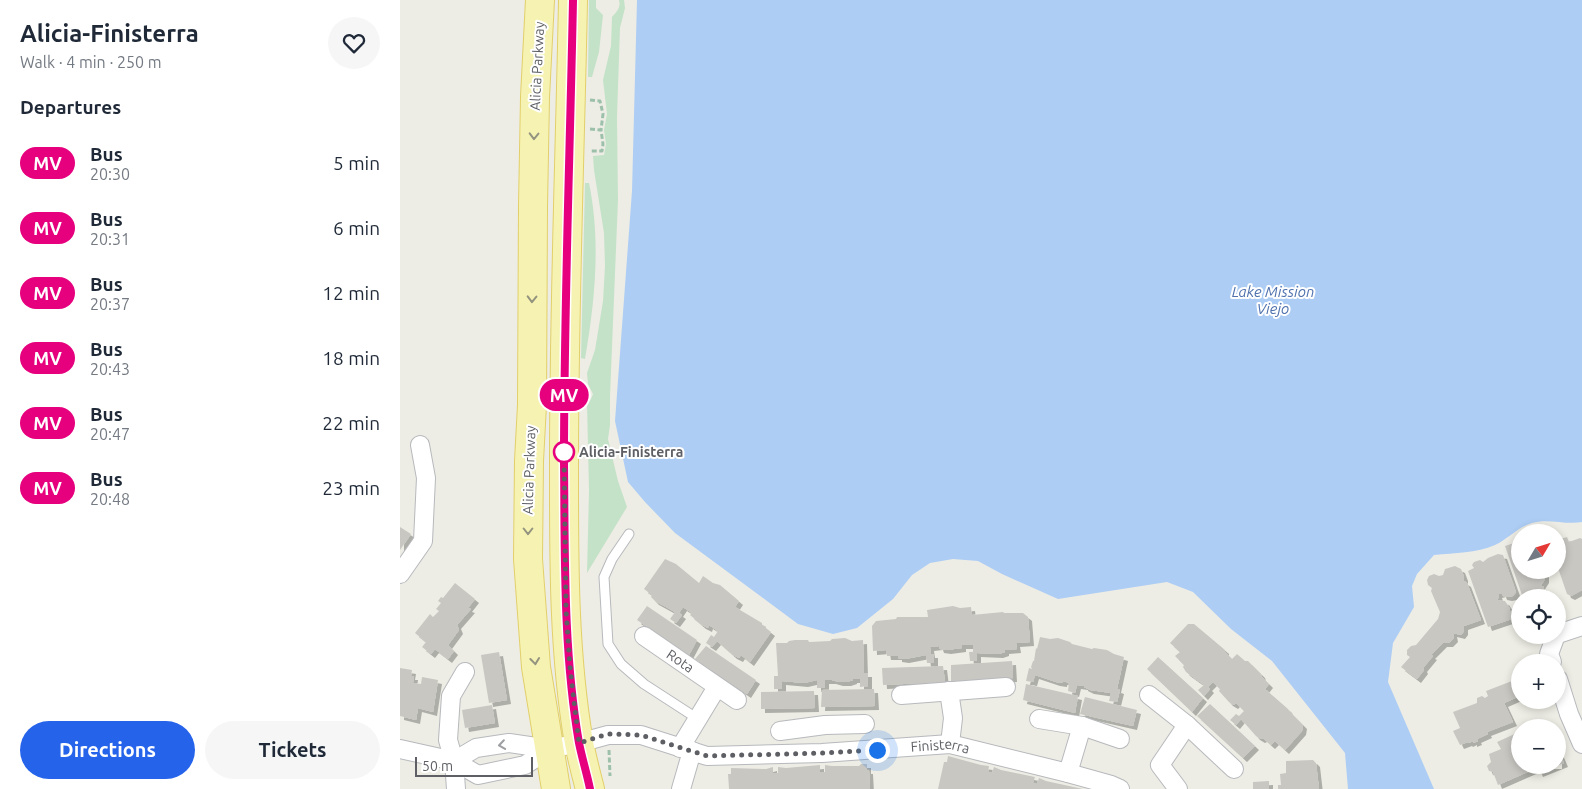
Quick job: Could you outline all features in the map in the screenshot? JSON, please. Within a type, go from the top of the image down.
[{"type":"main road","name":"Alicia Parkway","points":[[540,0],[535,97],[532,405],[529,461],[528,560],[536,668],[556,789]]},
{"type":"main road","points":[[573,0],[564,386],[564,554],[568,638],[579,743],[600,784]]},
{"type":"street","points":[[400,574],[423,541],[426,478],[420,445]]},
{"type":"street","points":[[1566,632],[1582,626]]},
{"type":"street","name":"Rota","points":[[644,636],[736,700]]},
{"type":"street","points":[[456,789],[454,761],[448,740],[451,696],[465,672]]},
{"type":"street","points":[[901,695],[1006,686]]},
{"type":"street","points":[[681,789],[686,750],[698,718],[717,687]]},
{"type":"street","points":[[949,691],[952,718],[950,744]]},
{"type":"street","points":[[1150,694],[1187,725],[1234,769]]},
{"type":"street","points":[[1566,704],[1582,744]]},
{"type":"street","points":[[1038,719],[1082,726],[1120,739]]},
{"type":"street","points":[[780,731],[824,725],[865,724]]},
{"type":"street","points":[[822,753],[824,725]]},
{"type":"street","points":[[1178,789],[1160,765],[1187,725]]},
{"type":"street","points":[[1068,772],[1082,726]]},
{"type":"street","name":"Finisterra","points":[[550,749],[608,734],[641,735],[707,756],[822,753],[950,744],[1068,772],[1111,784],[1120,789]]},
{"type":"street","points":[[454,761],[476,748],[509,743],[550,749]]},
{"type":"street","points":[[400,749],[454,761],[478,775],[525,765],[550,749]]},
{"type":"lane","points":[[629,534],[612,559],[604,577],[608,644],[621,664],[644,684],[698,718]]},
{"type":"path","points":[[589,151],[602,151],[603,144],[601,130],[603,114],[600,101],[590,100]]},
{"type":"path","points":[[590,129],[601,130]]},
{"type":"path","points":[[600,784],[608,734]]},
{"type":"green space","points":[[589,0],[596,0],[596,8],[603,15],[599,52],[592,77],[588,77]]},
{"type":"green space","points":[[619,0],[624,0],[625,8],[620,28],[617,117],[618,200],[608,439],[618,481],[627,507],[587,573],[589,491],[587,403],[593,394],[588,384],[587,373],[595,350],[603,301],[605,266],[604,233],[593,156],[604,155],[606,144],[604,130],[607,114],[603,80],[611,46],[612,17],[618,9]]},
{"type":"green space","points":[[585,183],[589,183],[593,205],[596,249],[592,315],[585,359],[581,358]]},
{"type":"water","name":"Lake Mission Viejo","points":[[637,0],[1582,0],[1582,522],[1544,521],[1530,524],[1511,524],[1511,534],[1495,545],[1480,550],[1434,555],[1417,574],[1412,586],[1414,607],[1393,643],[1388,682],[1434,789],[1348,789],[1345,753],[1272,661],[1231,629],[1193,592],[1167,582],[1058,599],[978,561],[953,559],[930,563],[912,575],[893,599],[857,628],[833,634],[798,624],[675,533],[628,482],[615,421],[632,191]]},
{"type":"building","points":[[400,527],[411,534],[400,550]]},
{"type":"building","points":[[1566,537],[1569,542],[1580,538],[1582,539],[1582,590],[1571,596],[1567,594],[1562,579],[1566,579]]},
{"type":"building","points":[[1511,544],[1511,563],[1505,546]]},
{"type":"building","points":[[1498,554],[1503,555],[1515,589],[1511,589],[1511,596],[1503,596],[1502,593],[1498,594],[1497,600],[1505,601],[1509,607],[1511,619],[1488,627],[1468,571],[1474,568],[1472,565],[1474,562],[1480,560],[1483,562]]},
{"type":"building","points":[[665,559],[676,564],[699,583],[703,576],[713,583],[720,585],[739,601],[735,607],[762,623],[771,632],[750,662],[741,655],[739,658],[733,655],[717,641],[712,647],[706,643],[711,635],[714,637],[718,631],[709,625],[708,628],[702,625],[690,615],[692,613],[683,607],[679,613],[682,615],[676,623],[670,619],[675,612],[655,601],[651,597],[652,595],[644,589]]},
{"type":"building","points":[[1455,566],[1461,569],[1464,581],[1467,583],[1481,620],[1464,626],[1464,631],[1461,635],[1453,633],[1454,638],[1449,643],[1443,643],[1431,655],[1433,656],[1417,679],[1401,667],[1410,657],[1407,655],[1407,650],[1411,646],[1416,645],[1438,619],[1440,612],[1431,591],[1432,588],[1428,585],[1427,580],[1429,576],[1434,574],[1443,575],[1445,569]]},
{"type":"building","points":[[1516,579],[1545,579],[1540,587],[1543,586],[1544,589],[1520,589]]},
{"type":"building","points":[[455,583],[475,599],[468,608],[471,609],[457,625],[459,630],[448,645],[454,651],[448,659],[435,649],[431,654],[422,647],[426,642],[415,633],[430,614],[433,617],[439,611],[436,609],[441,603],[438,601],[441,597],[443,598]]},
{"type":"building","points":[[647,606],[697,640],[689,655],[637,620]]},
{"type":"building","points":[[953,606],[960,608],[971,607],[972,615],[1003,612],[1023,613],[1028,617],[1030,642],[1016,643],[1017,649],[1005,650],[1005,652],[999,654],[977,653],[977,661],[970,661],[969,652],[973,652],[973,645],[962,645],[962,648],[947,650],[940,649],[939,646],[930,647],[931,654],[934,654],[934,663],[927,663],[926,655],[905,659],[898,658],[898,656],[887,656],[886,650],[873,651],[872,626],[876,621],[896,619],[897,617],[928,617],[927,610]]},
{"type":"building","points":[[1188,624],[1194,624],[1225,650],[1232,659],[1237,654],[1245,661],[1248,661],[1269,684],[1265,689],[1303,725],[1302,731],[1285,750],[1275,741],[1271,745],[1263,738],[1261,739],[1256,736],[1241,719],[1236,725],[1230,720],[1236,714],[1239,716],[1244,711],[1236,703],[1234,705],[1229,702],[1213,682],[1208,687],[1210,689],[1204,696],[1198,690],[1204,685],[1186,672],[1183,667],[1184,665],[1175,656],[1180,652],[1170,643]]},
{"type":"building","points":[[1040,637],[1058,638],[1092,649],[1107,650],[1124,657],[1117,689],[1120,690],[1117,702],[1109,701],[1111,693],[1090,690],[1084,686],[1077,685],[1075,693],[1068,691],[1069,683],[1063,681],[1063,683],[1056,682],[1035,675],[1033,682],[1026,681],[1029,668],[1032,669]]},
{"type":"building","points":[[845,638],[852,641],[863,640],[864,673],[868,673],[868,686],[860,687],[860,679],[853,679],[847,682],[825,680],[825,688],[817,688],[817,680],[804,683],[782,681],[782,689],[774,689],[774,676],[778,676],[776,643],[787,643],[795,640],[808,640],[809,642],[830,641],[832,639]]},
{"type":"building","points":[[706,646],[756,680],[747,694],[695,659]]},
{"type":"building","points":[[499,652],[507,700],[489,703],[481,655]]},
{"type":"building","points":[[1158,657],[1203,698],[1192,712],[1147,669]]},
{"type":"building","points":[[1012,661],[1013,678],[951,682],[951,665]]},
{"type":"building","points":[[943,666],[945,682],[883,685],[882,668]]},
{"type":"building","points":[[400,668],[412,670],[411,676],[414,676],[413,683],[421,684],[422,677],[438,680],[433,712],[418,708],[416,720],[400,716]]},
{"type":"building","points":[[1511,681],[1511,700],[1504,703],[1512,719],[1511,723],[1487,732],[1488,734],[1477,739],[1478,741],[1460,745],[1453,731],[1460,728],[1453,712],[1477,703],[1477,698],[1482,696],[1485,698],[1488,696],[1486,691]]},
{"type":"building","points":[[1026,684],[1078,696],[1075,713],[1023,700]]},
{"type":"building","points":[[874,689],[875,706],[821,707],[822,690]]},
{"type":"building","points":[[814,691],[815,708],[761,709],[761,692]]},
{"type":"building","points":[[1085,697],[1137,710],[1133,726],[1080,714]]},
{"type":"building","points":[[1210,704],[1255,746],[1243,758],[1197,716]]},
{"type":"building","points":[[492,705],[495,723],[465,728],[462,710]]},
{"type":"building","points":[[1511,736],[1511,774],[1523,774],[1498,785],[1493,772],[1489,771],[1487,766],[1491,762],[1489,754],[1501,749],[1497,742]]},
{"type":"building","points":[[948,756],[989,766],[988,772],[992,773],[994,767],[1035,777],[1033,783],[1037,784],[1039,778],[1083,789],[938,789],[944,762],[947,762]]},
{"type":"building","points":[[1313,760],[1316,763],[1319,789],[1278,789],[1278,785],[1281,785],[1280,774],[1286,773],[1286,761]]},
{"type":"building","points":[[867,764],[870,789],[729,789],[728,774],[731,774],[731,768],[766,769],[773,767],[773,773],[778,773],[778,767],[820,765],[820,772],[825,772],[825,765],[859,766]]},
{"type":"building","points":[[1269,781],[1269,789],[1253,789],[1253,782]]},
{"type":"bus line","name":"MV","points":[[573,0],[564,386],[564,554],[570,667],[579,743],[590,789]]},
{"type":"place","name":"Alicia-Finisterra","points":[[564,452]]},
{"type":"route","points":[[564,452],[566,610],[570,667],[579,743],[608,734],[641,735],[707,756],[877,750]]}]
